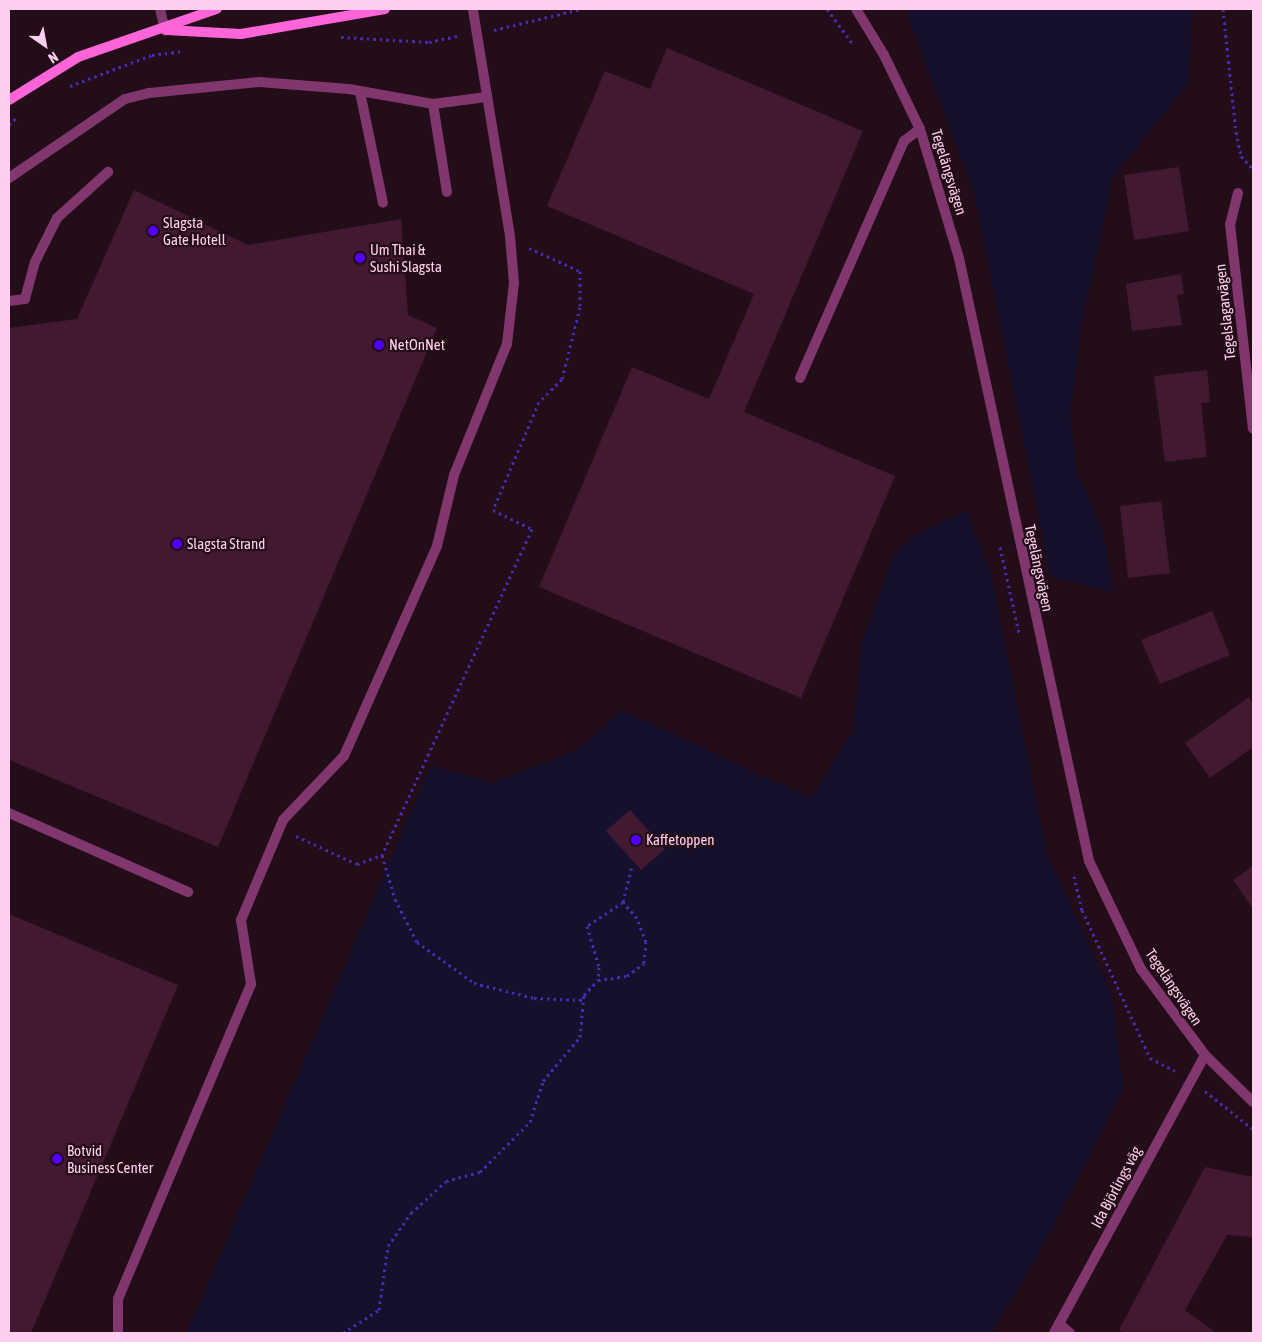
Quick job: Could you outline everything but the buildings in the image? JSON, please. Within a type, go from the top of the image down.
[{"type":"main road","points":[[9,100],[78,57],[165,30],[217,9]]},
{"type":"main road","points":[[165,30],[241,34],[385,9]]},
{"type":"street","points":[[160,9],[165,30]]},
{"type":"street","points":[[118,1333],[118,1299],[251,984],[241,920],[280,829],[344,756],[437,546],[454,475],[507,344],[514,283],[473,9]]},
{"type":"street","name":"Tegelängsvägen","points":[[856,9],[884,55],[920,129],[959,258],[1089,861],[1141,969],[1205,1055],[1253,1102]]},
{"type":"street","points":[[9,178],[62,138],[125,99],[141,95],[259,82],[360,92],[433,104],[487,97]]},
{"type":"street","points":[[360,92],[383,204]]},
{"type":"street","points":[[433,104],[447,192]]},
{"type":"street","points":[[800,378],[904,141],[920,129]]},
{"type":"street","points":[[9,300],[25,299],[34,262],[58,218],[108,172]]},
{"type":"street","name":"Tegelslagarvägen","points":[[1238,193],[1230,224],[1253,429]]},
{"type":"street","points":[[9,813],[188,892]]},
{"type":"street","name":"Ida Björlings väg","points":[[1056,1329],[1205,1055]]},
{"type":"street","points":[[1056,1329],[1070,1333]]},
{"type":"path","points":[[332,38],[361,36],[430,42],[477,32],[510,28],[581,9]]},
{"type":"path","points":[[1223,9],[1236,132],[1241,156],[1253,169]]},
{"type":"path","points":[[59,90],[152,55],[190,50]]},
{"type":"path","points":[[9,124],[22,113]]},
{"type":"path","points":[[509,241],[580,271],[580,308],[562,379],[539,402],[493,510],[532,529],[382,855],[395,899],[417,942],[474,983],[534,998],[583,1000]]},
{"type":"path","points":[[280,829],[357,864],[382,855]]},
{"type":"path","points":[[343,1333],[379,1310],[388,1246],[411,1213],[446,1181],[480,1172],[530,1122],[543,1082],[580,1037],[583,1000],[598,980],[599,967],[587,926],[622,902],[632,867]]},
{"type":"path","points":[[598,980],[627,976],[644,963],[643,934],[637,918],[622,902]]},
{"type":"shaded area","points":[[905,9],[1192,9],[1188,84],[1112,178],[1081,329],[1070,414],[1076,469],[1102,531],[1114,592],[1050,576],[974,193]]},
{"type":"shaded area","points":[[967,511],[991,575],[1047,854],[1112,995],[1123,1089],[1033,1265],[991,1333],[187,1333],[431,765],[492,783],[579,749],[622,710],[810,798],[854,730],[861,644],[894,554],[912,537]]},
{"type":"place","name":"Slagsta Gate Hotell","points":[[153,231]]},
{"type":"place","name":"Um Thai & Sushi Slagsta","points":[[360,258]]},
{"type":"place","name":"NetOnNet","points":[[379,345]]},
{"type":"place","name":"Slagsta Strand","points":[[177,544]]},
{"type":"place","name":"Kaffetoppen","points":[[636,840]]},
{"type":"place","name":"Botvid Business Center","points":[[57,1159]]}]
